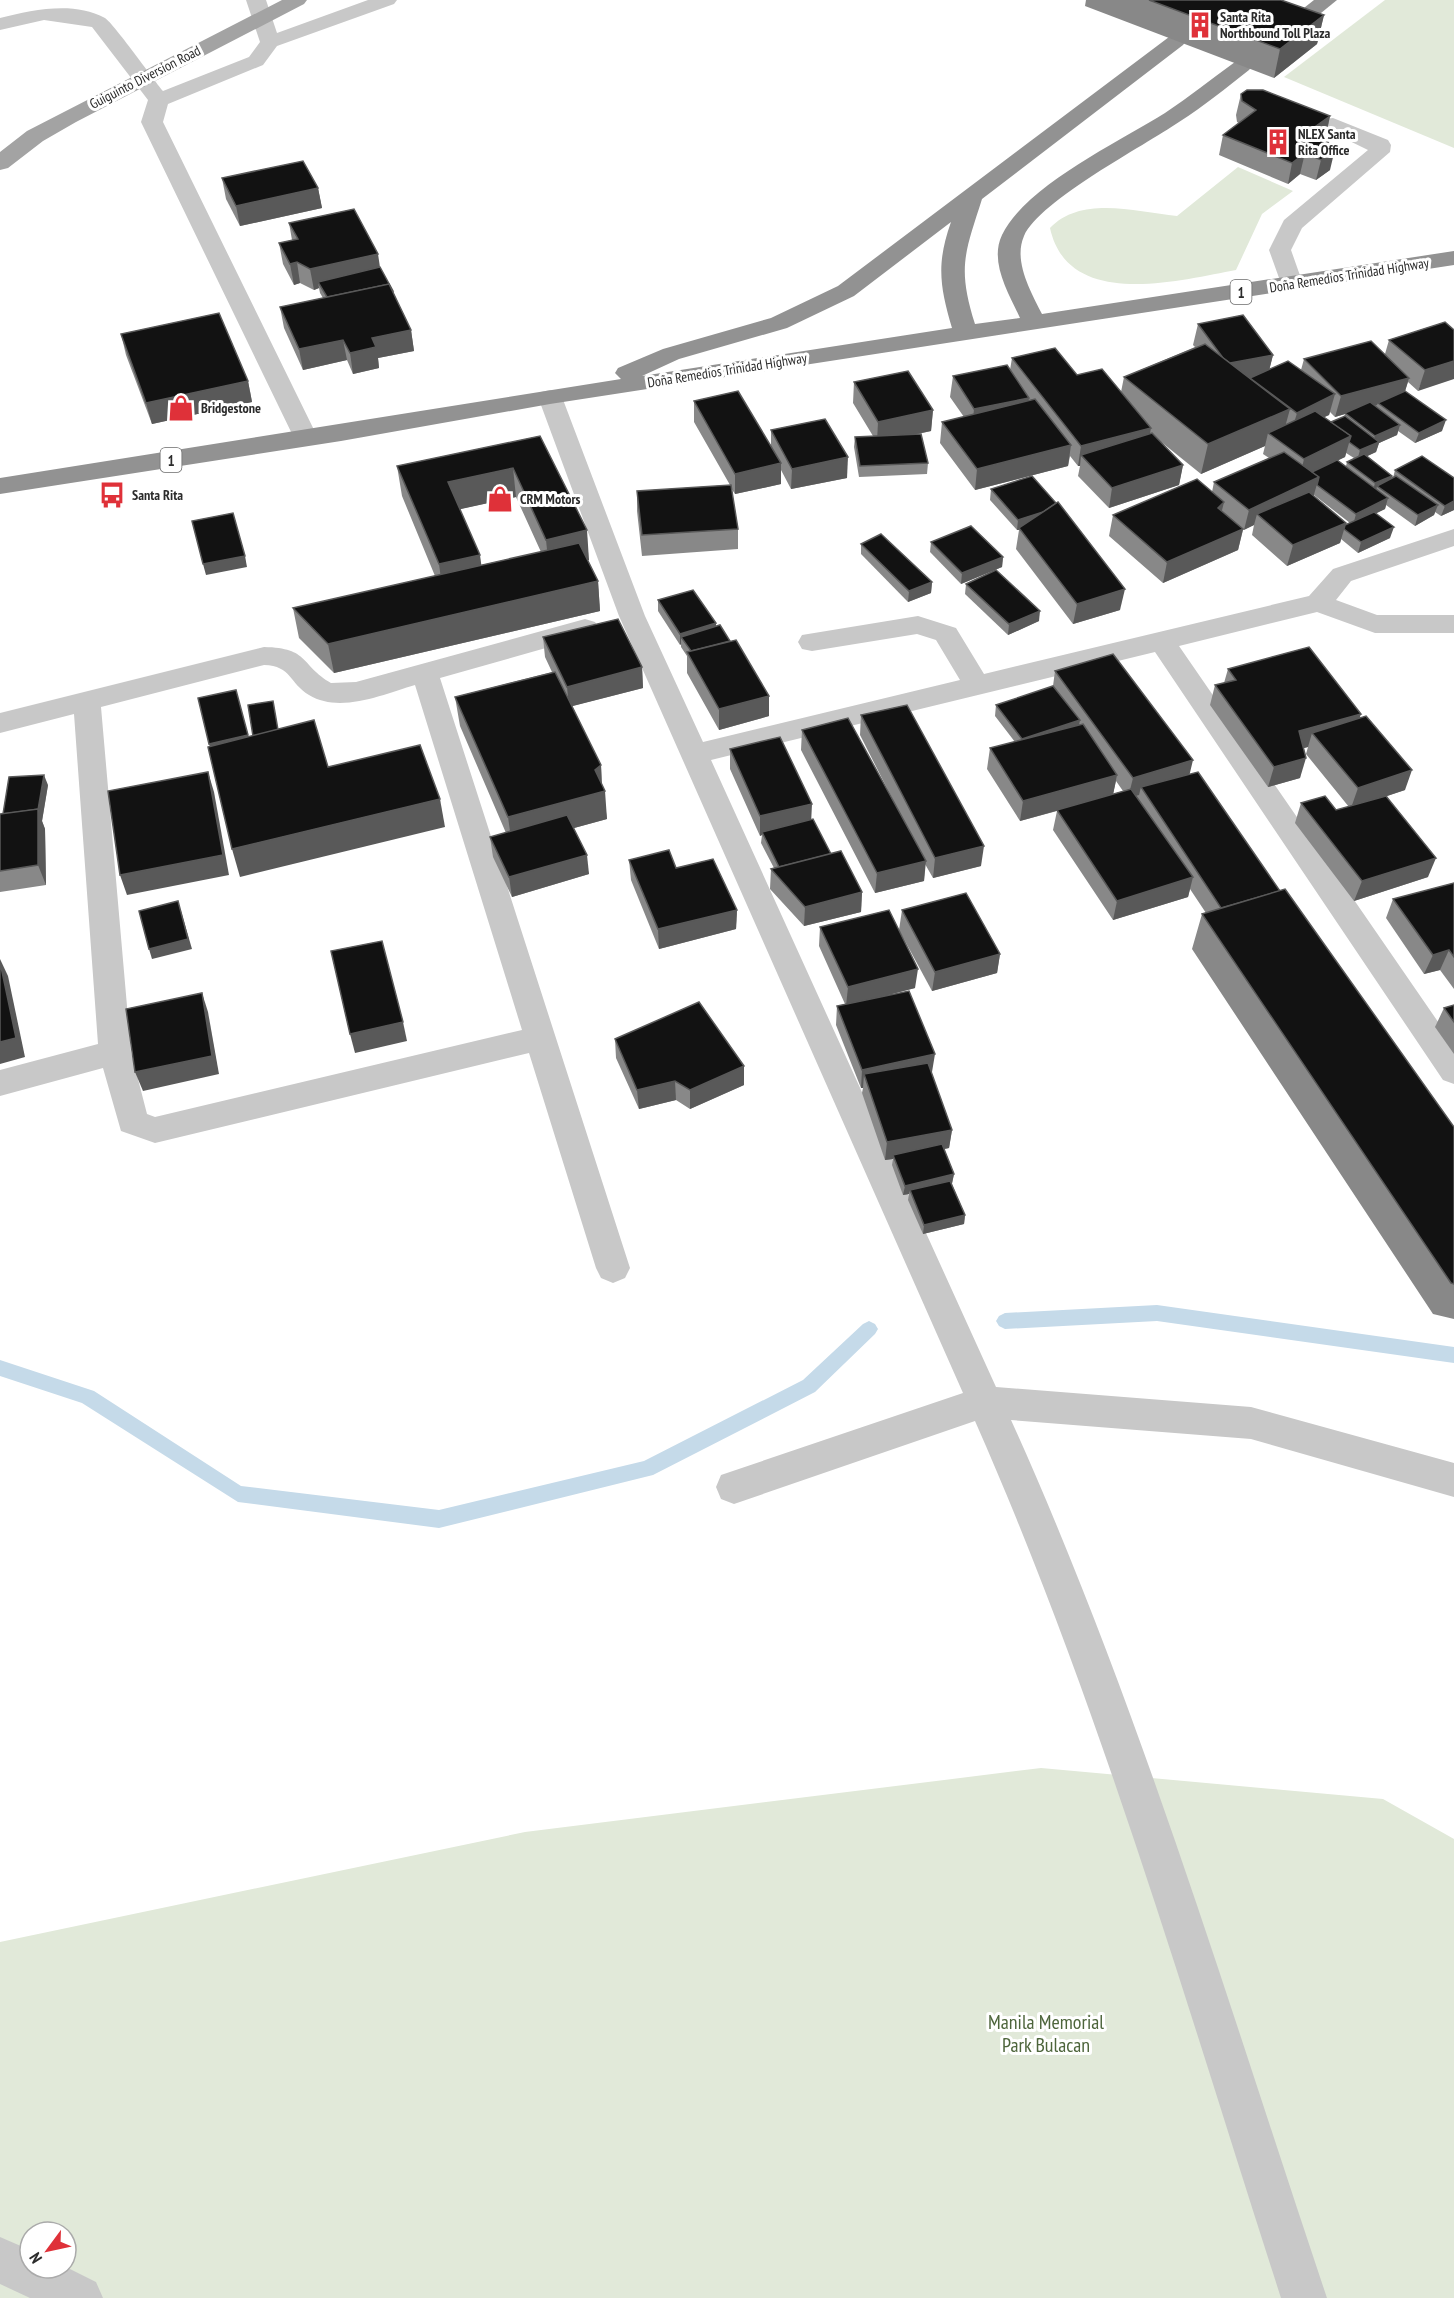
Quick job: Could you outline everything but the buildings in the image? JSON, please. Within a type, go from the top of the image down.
[{"type":"highway","points":[[1287,31],[1327,0]]},
{"type":"highway","points":[[581,392],[671,354],[779,323],[846,291],[1176,41]]},
{"type":"highway","points":[[1034,322],[1016,285],[1009,258],[1012,238],[1020,221],[1056,192],[1188,107],[1242,66]]},
{"type":"highway","points":[[966,334],[951,286],[949,267],[952,250],[971,198]]},
{"type":"highway","name":"Doña Remedios Trinidad Highway","points":[[0,486],[581,392],[1454,258]]},
{"type":"main road","name":"Guiguinto Diversion Road","points":[[0,163],[35,136],[259,8],[297,0]]},
{"type":"street","points":[[159,100],[256,61],[270,42],[387,0]]},
{"type":"street","points":[[259,8],[270,42]]},
{"type":"street","points":[[0,24],[44,14],[78,17],[99,23],[159,100]]},
{"type":"street","points":[[159,100],[152,122],[306,438]]},
{"type":"street","points":[[1291,284],[1280,250],[1292,225],[1379,152],[1380,144],[1333,124]]},
{"type":"street","points":[[550,397],[632,616],[1019,1479],[1122,1745],[1304,2298]]},
{"type":"street","points":[[1318,603],[1342,575],[1454,537]]},
{"type":"street","points":[[695,754],[1163,643],[1318,603],[1375,624],[1454,624]]},
{"type":"street","points":[[0,723],[264,656],[281,656],[295,663],[319,688],[335,693],[356,692],[632,616]]},
{"type":"street","points":[[812,642],[918,625],[946,634],[978,687]]},
{"type":"street","points":[[1163,643],[1454,1071]]},
{"type":"street","points":[[424,673],[613,1268]]},
{"type":"street","points":[[87,701],[115,1052],[133,1122],[154,1130],[540,1038]]},
{"type":"street","points":[[0,1083],[115,1052]]},
{"type":"street","points":[[734,1487],[983,1402],[1251,1423],[1454,1480]]},
{"type":"street","points":[[0,2260],[80,2298]]},
{"type":"green space","points":[[1385,0],[1454,0],[1454,148],[1284,77]]},
{"type":"green space","points":[[1238,167],[1293,191],[1262,214],[1236,270],[1156,283],[1128,284],[1101,280],[1078,271],[1061,254],[1050,228],[1063,218],[1093,209],[1127,209],[1177,216]]},
{"type":"green space","name":"Manila Memorial Park Bulacan","points":[[1041,1768],[1383,1799],[1454,1839],[1454,2298],[0,2298],[0,1942],[525,1832]]},
{"type":"waterway","points":[[1005,1321],[1157,1313],[1454,1355]]},
{"type":"waterway","points":[[0,1368],[88,1397],[238,1494],[439,1519],[647,1469],[809,1386],[869,1329]]},
{"type":"place","name":"Santa Rita Northbound Toll Plaza","points":[[1200,25]]},
{"type":"place","name":"NLEX Santa Rita Office","points":[[1278,142]]},
{"type":"place","name":"Bridgestone","points":[[181,408]]},
{"type":"place","name":"Santa Rita","points":[[112,495]]},
{"type":"place","name":"CRM Motors","points":[[500,499]]}]
